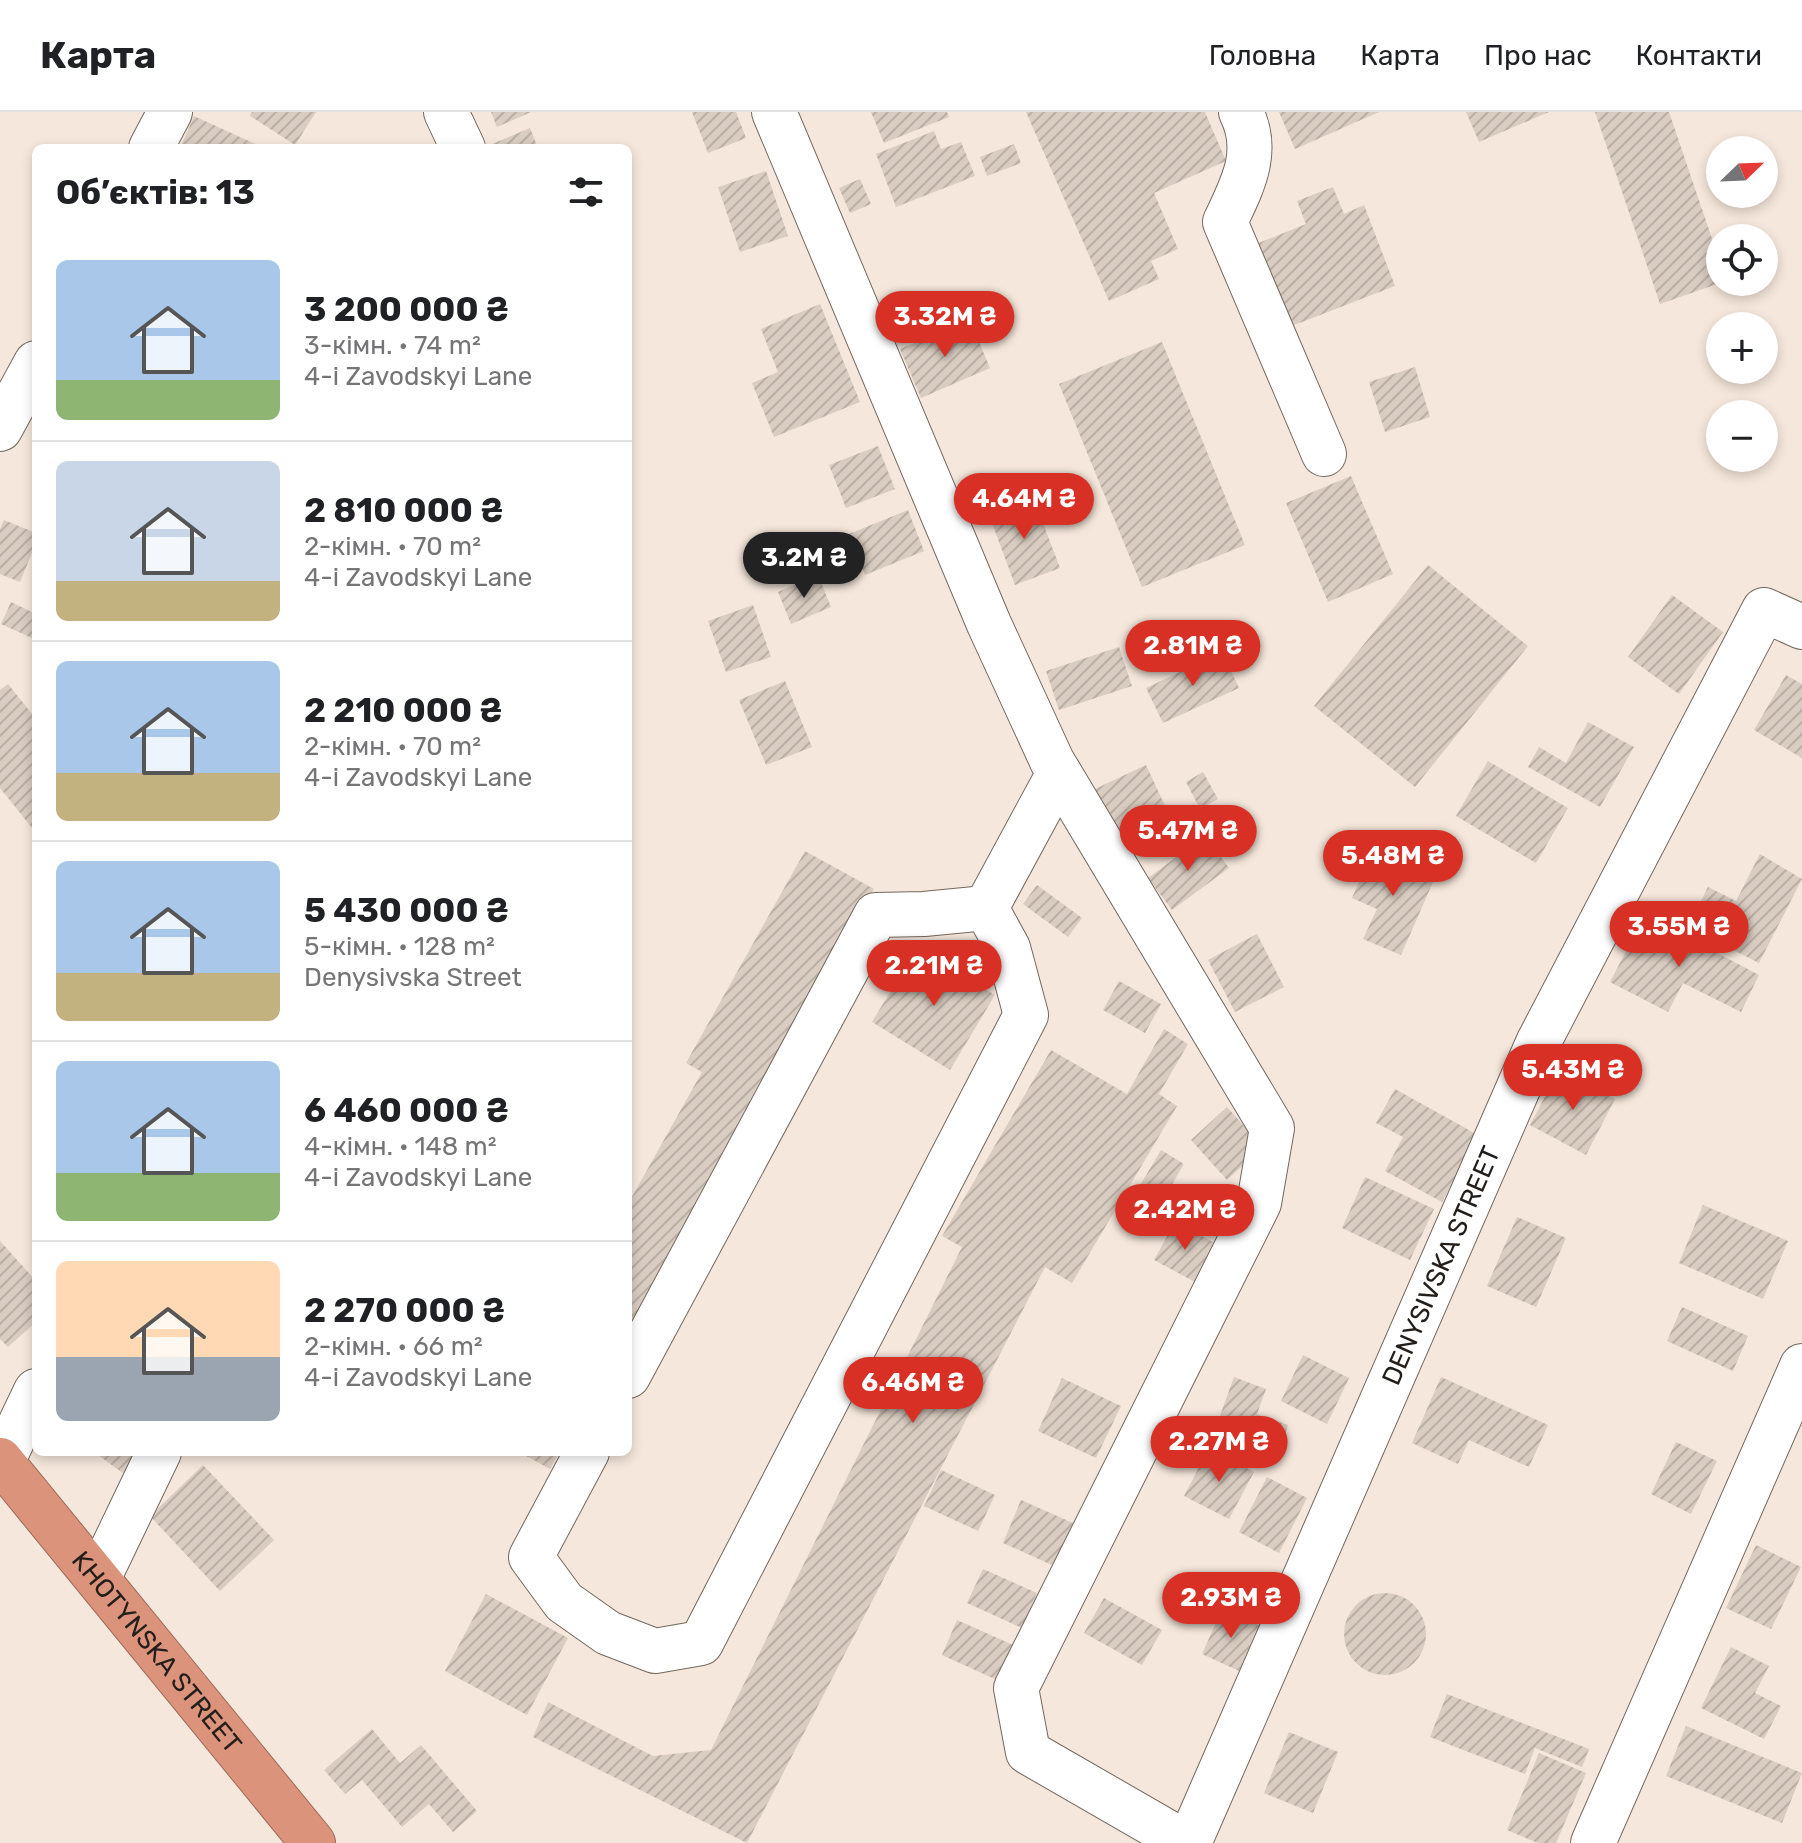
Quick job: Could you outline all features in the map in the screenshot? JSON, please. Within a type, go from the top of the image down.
[{"type":"highway","name":"KHOTYNSKA STREET","points":[[1,1461],[313,1843]]},
{"type":"street","points":[[153,144],[170,112]]},
{"type":"street","points":[[446,112],[461,144]]},
{"type":"street","points":[[774,112],[989,624],[1059,773],[1272,1128],[1259,1203],[1016,1688],[1028,1752],[1187,1843]]},
{"type":"street","points":[[1241,112],[1249,128],[1248,173],[1225,222],[1324,454]]},
{"type":"street","points":[[0,429],[32,370]]},
{"type":"street","name":"DENYSIVSKA STREET","points":[[1187,1843],[1538,1043],[1764,610],[1802,627]]},
{"type":"street","points":[[986,908],[1059,773]]},
{"type":"street","points":[[632,1369],[876,915],[986,908]]},
{"type":"street","points":[[585,1456],[531,1557],[564,1602],[608,1633],[655,1651],[701,1643],[1026,1015],[1008,948],[986,908]]},
{"type":"street","points":[[1593,1843],[1802,1366]]},
{"type":"street","points":[[1,1461],[32,1399]]},
{"type":"street","points":[[98,1579],[157,1456]]},
{"type":"building","points":[[252,112],[316,112],[296,144],[250,116]]},
{"type":"building","points":[[491,112],[531,112],[497,127]]},
{"type":"building","points":[[692,112],[736,112],[746,138],[708,153]]},
{"type":"building","points":[[871,112],[947,112],[949,117],[884,143]]},
{"type":"building","points":[[1026,112],[1205,112],[1226,161],[1154,193],[1178,249],[1151,261],[1159,279],[1109,301]]},
{"type":"building","points":[[1279,112],[1379,112],[1295,149]]},
{"type":"building","points":[[1466,112],[1549,112],[1479,142]]},
{"type":"building","points":[[1595,112],[1669,112],[1707,224],[1706,288],[1660,304]]},
{"type":"building","points":[[194,116],[256,144],[182,144]]},
{"type":"building","points":[[530,128],[536,144],[492,144]]},
{"type":"building","points":[[934,131],[941,149],[961,142],[975,176],[896,207],[876,154]]},
{"type":"building","points":[[1014,144],[1021,163],[987,176],[980,157]]},
{"type":"building","points":[[766,171],[788,236],[740,252],[718,187]]},
{"type":"building","points":[[860,179],[871,204],[850,213],[839,188]]},
{"type":"building","points":[[1333,187],[1344,214],[1364,205],[1395,286],[1289,327],[1256,244],[1306,224],[1297,201]]},
{"type":"building","points":[[820,304],[860,402],[774,437],[752,383],[778,372],[761,329]]},
{"type":"building","points":[[970,320],[990,368],[921,398],[900,349]]},
{"type":"building","points":[[1162,342],[1245,545],[1142,587],[1059,384]]},
{"type":"building","points":[[1415,367],[1430,417],[1385,432],[1369,382]]},
{"type":"building","points":[[878,446],[895,489],[846,508],[829,465]]},
{"type":"building","points":[[1351,476],[1393,574],[1328,602],[1286,503]]},
{"type":"building","points":[[1033,497],[1060,568],[1015,585],[989,515]]},
{"type":"building","points":[[908,510],[924,551],[865,575],[849,534]]},
{"type":"building","points":[[4,520],[32,531],[32,553],[20,582],[0,574],[0,529]]},
{"type":"building","points":[[1428,565],[1528,646],[1415,787],[1314,706]]},
{"type":"building","points":[[818,575],[831,607],[791,624],[778,592]]},
{"type":"building","points":[[1672,595],[1723,632],[1679,694],[1628,657]]},
{"type":"building","points":[[11,602],[32,612],[32,638],[1,624]]},
{"type":"building","points":[[753,605],[771,657],[726,672],[708,621]]},
{"type":"building","points":[[1119,647],[1132,686],[1059,710],[1046,671]]},
{"type":"building","points":[[1222,652],[1239,688],[1163,723],[1146,688]]},
{"type":"building","points":[[1786,675],[1802,684],[1802,758],[1754,730]]},
{"type":"building","points":[[785,681],[812,747],[766,765],[739,700]]},
{"type":"building","points":[[8,684],[32,714],[32,828],[0,788],[0,690]]},
{"type":"building","points":[[1588,722],[1634,747],[1600,807],[1528,767],[1539,747],[1566,763]]},
{"type":"building","points":[[1488,761],[1568,808],[1536,863],[1456,816]]},
{"type":"building","points":[[1146,765],[1174,825],[1123,849],[1095,789]]},
{"type":"building","points":[[1203,772],[1218,799],[1200,809],[1186,782]]},
{"type":"building","points":[[1205,836],[1229,868],[1172,910],[1148,878]]},
{"type":"building","points":[[1374,846],[1437,873],[1401,955],[1363,939],[1377,909],[1352,898]]},
{"type":"building","points":[[805,851],[874,889],[632,1322],[632,1197],[702,1072],[686,1063]]},
{"type":"building","points":[[1760,854],[1802,879],[1759,963],[1688,927],[1708,887],[1736,901]]},
{"type":"building","points":[[1037,885],[1082,918],[1068,937],[1023,904]]},
{"type":"building","points":[[1645,915],[1759,975],[1741,1012],[1683,983],[1668,1012],[1610,982]]},
{"type":"building","points":[[1257,934],[1284,987],[1235,1012],[1208,960]]},
{"type":"building","points":[[917,947],[995,995],[950,1070],[872,1022]]},
{"type":"building","points":[[1119,981],[1161,1004],[1145,1033],[1103,1010]]},
{"type":"building","points":[[1164,1029],[1188,1044],[1159,1094],[1177,1106],[1072,1283],[1045,1267],[747,1843],[533,1737],[548,1702],[653,1756],[711,1750],[962,1247],[942,1236],[1051,1050],[1127,1094]]},
{"type":"building","points":[[1559,1070],[1615,1099],[1586,1155],[1530,1125]]},
{"type":"building","points":[[1395,1089],[1478,1135],[1442,1202],[1385,1171],[1403,1137],[1376,1123]]},
{"type":"building","points":[[1227,1107],[1263,1147],[1227,1180],[1191,1140]]},
{"type":"building","points":[[1161,1150],[1184,1164],[1145,1230],[1122,1216]]},
{"type":"building","points":[[1365,1177],[1434,1209],[1410,1260],[1342,1228]]},
{"type":"building","points":[[1703,1205],[1788,1241],[1763,1299],[1679,1263]]},
{"type":"building","points":[[1517,1217],[1566,1238],[1536,1307],[1487,1286]]},
{"type":"building","points":[[1175,1222],[1217,1244],[1195,1282],[1154,1260]]},
{"type":"building","points":[[0,1241],[32,1277],[32,1326],[8,1347],[0,1339]]},
{"type":"building","points":[[1682,1307],[1748,1336],[1733,1371],[1667,1341]]},
{"type":"building","points":[[1303,1355],[1349,1378],[1327,1424],[1281,1401]]},
{"type":"building","points":[[1234,1377],[1266,1389],[1257,1414],[1288,1425],[1280,1447],[1217,1424]]},
{"type":"building","points":[[1441,1377],[1548,1425],[1529,1467],[1469,1440],[1458,1464],[1412,1443]]},
{"type":"building","points":[[1062,1378],[1121,1406],[1096,1458],[1038,1431]]},
{"type":"building","points":[[1676,1442],[1717,1461],[1691,1514],[1651,1494]]},
{"type":"building","points":[[1209,1448],[1254,1472],[1229,1519],[1184,1496]]},
{"type":"building","points":[[99,1456],[137,1456],[124,1474]]},
{"type":"building","points":[[526,1456],[557,1456],[550,1469]]},
{"type":"building","points":[[203,1465],[274,1540],[220,1591],[150,1516]]},
{"type":"building","points":[[941,1470],[995,1495],[978,1531],[924,1506]]},
{"type":"building","points":[[1267,1477],[1307,1498],[1279,1553],[1239,1532]]},
{"type":"building","points":[[1021,1500],[1073,1523],[1054,1566],[1003,1543]]},
{"type":"building","points":[[1756,1545],[1801,1567],[1771,1629],[1726,1608]]},
{"type":"building","points":[[983,1569],[1037,1593],[1022,1628],[967,1603]]},
{"type":"building","points":[[1385,1593],[1401,1596],[1414,1605],[1423,1618],[1426,1634],[1423,1650],[1414,1663],[1401,1672],[1385,1675],[1369,1672],[1356,1663],[1347,1650],[1344,1634],[1347,1618],[1356,1605],[1369,1596]]},
{"type":"building","points":[[486,1594],[568,1638],[527,1715],[445,1671]]},
{"type":"building","points":[[1104,1598],[1162,1630],[1142,1665],[1084,1633]]},
{"type":"building","points":[[1222,1609],[1259,1625],[1239,1671],[1202,1654]]},
{"type":"building","points":[[957,1620],[1013,1645],[997,1680],[942,1655]]},
{"type":"building","points":[[1731,1647],[1769,1666],[1755,1693],[1781,1706],[1764,1739],[1701,1708]]},
{"type":"building","points":[[1447,1694],[1589,1749],[1582,1767],[1535,1748],[1525,1774],[1430,1737]]},
{"type":"building","points":[[1686,1726],[1802,1773],[1782,1823],[1666,1776]]},
{"type":"building","points":[[372,1729],[400,1763],[421,1745],[477,1811],[453,1832],[429,1804],[402,1827],[362,1780],[345,1794],[324,1770]]},
{"type":"building","points":[[1289,1732],[1338,1752],[1313,1813],[1264,1793]]},
{"type":"building","points":[[1539,1753],[1586,1773],[1556,1843],[1538,1843],[1507,1830]]}]
